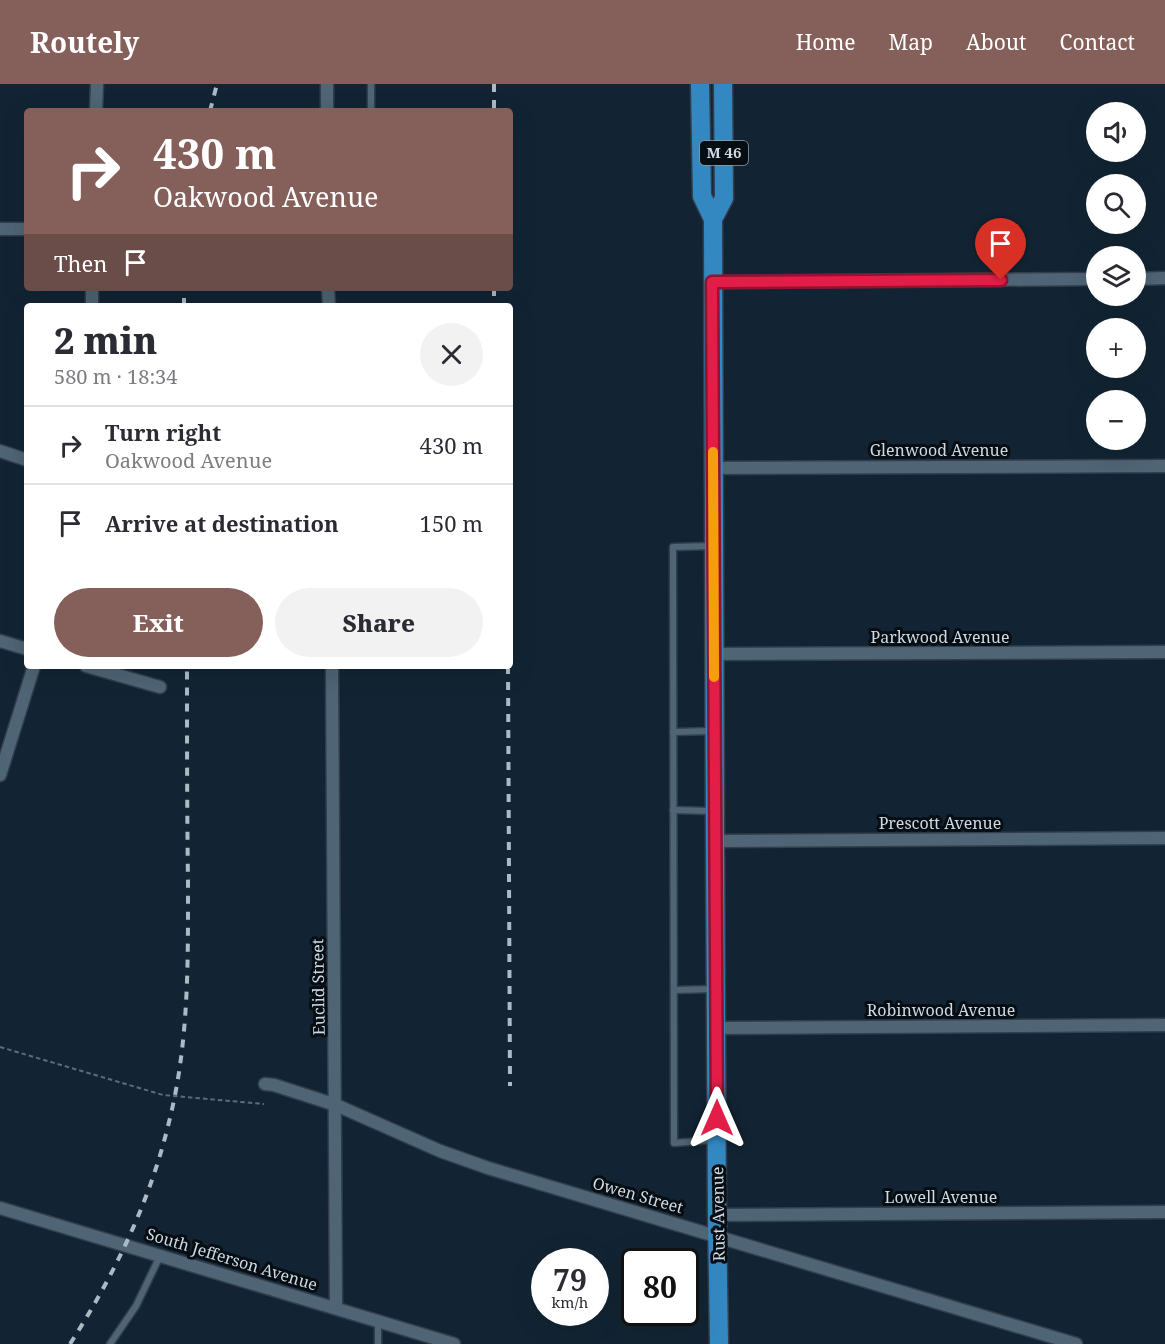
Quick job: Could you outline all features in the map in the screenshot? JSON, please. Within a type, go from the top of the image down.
[{"type":"highway","name":"Rust Avenue","points":[[700,84],[702,196],[713,219],[719,1344]]},
{"type":"highway","name":"Rust Avenue","points":[[713,219],[724,198],[723,84]]},
{"type":"street","points":[[96,108],[97,84]]},
{"type":"street","points":[[327,84],[327,108]]},
{"type":"street","points":[[0,229],[24,229]]},
{"type":"street","points":[[1146,279],[1165,278]]},
{"type":"street","points":[[712,282],[1086,279]]},
{"type":"street","points":[[0,451],[24,459]]},
{"type":"street","name":"Glenwood Avenue","points":[[713,468],[1165,466]]},
{"type":"street","points":[[0,641],[24,648]]},
{"type":"street","name":"Parkwood Avenue","points":[[714,654],[1165,652]]},
{"type":"street","points":[[0,775],[33,669]]},
{"type":"street","points":[[97,669],[160,687]]},
{"type":"street","name":"Euclid Street","points":[[332,669],[336,1308]]},
{"type":"street","name":"Prescott Avenue","points":[[715,841],[1165,838]]},
{"type":"street","name":"Robinwood Avenue","points":[[716,1028],[1165,1025]]},
{"type":"street","name":"Owen Street","points":[[265,1084],[336,1105],[440,1151],[488,1168],[1076,1344]]},
{"type":"street","name":"South Jefferson Avenue","points":[[0,1208],[454,1344]]},
{"type":"street","name":"Lowell Avenue","points":[[717,1215],[1165,1212]]},
{"type":"lane","points":[[371,84],[371,108]]},
{"type":"lane","points":[[714,546],[673,547],[674,1143],[717,1140]]},
{"type":"lane","points":[[673,732],[715,731]]},
{"type":"lane","points":[[673,810],[715,811]]},
{"type":"lane","points":[[674,990],[716,989]]},
{"type":"lane","points":[[110,1344],[136,1306],[160,1256]]},
{"type":"lane","points":[[378,1321],[378,1344]]},
{"type":"path","points":[[0,1047],[163,1095],[264,1104]]},
{"type":"railway","points":[[211,108],[217,84]]},
{"type":"railway","points":[[494,84],[494,108]]},
{"type":"railway","points":[[184,291],[184,303]]},
{"type":"railway","points":[[494,291],[494,303]]},
{"type":"railway","points":[[70,1344],[101,1293],[140,1212],[160,1155],[175,1096],[184,1035],[187,975],[187,669]]},
{"type":"railway","points":[[508,669],[510,1086]]},
{"type":"slow traffic","points":[[713,452],[714,677]]},
{"type":"route","points":[[717,1118],[712,282],[1001,280]]}]
